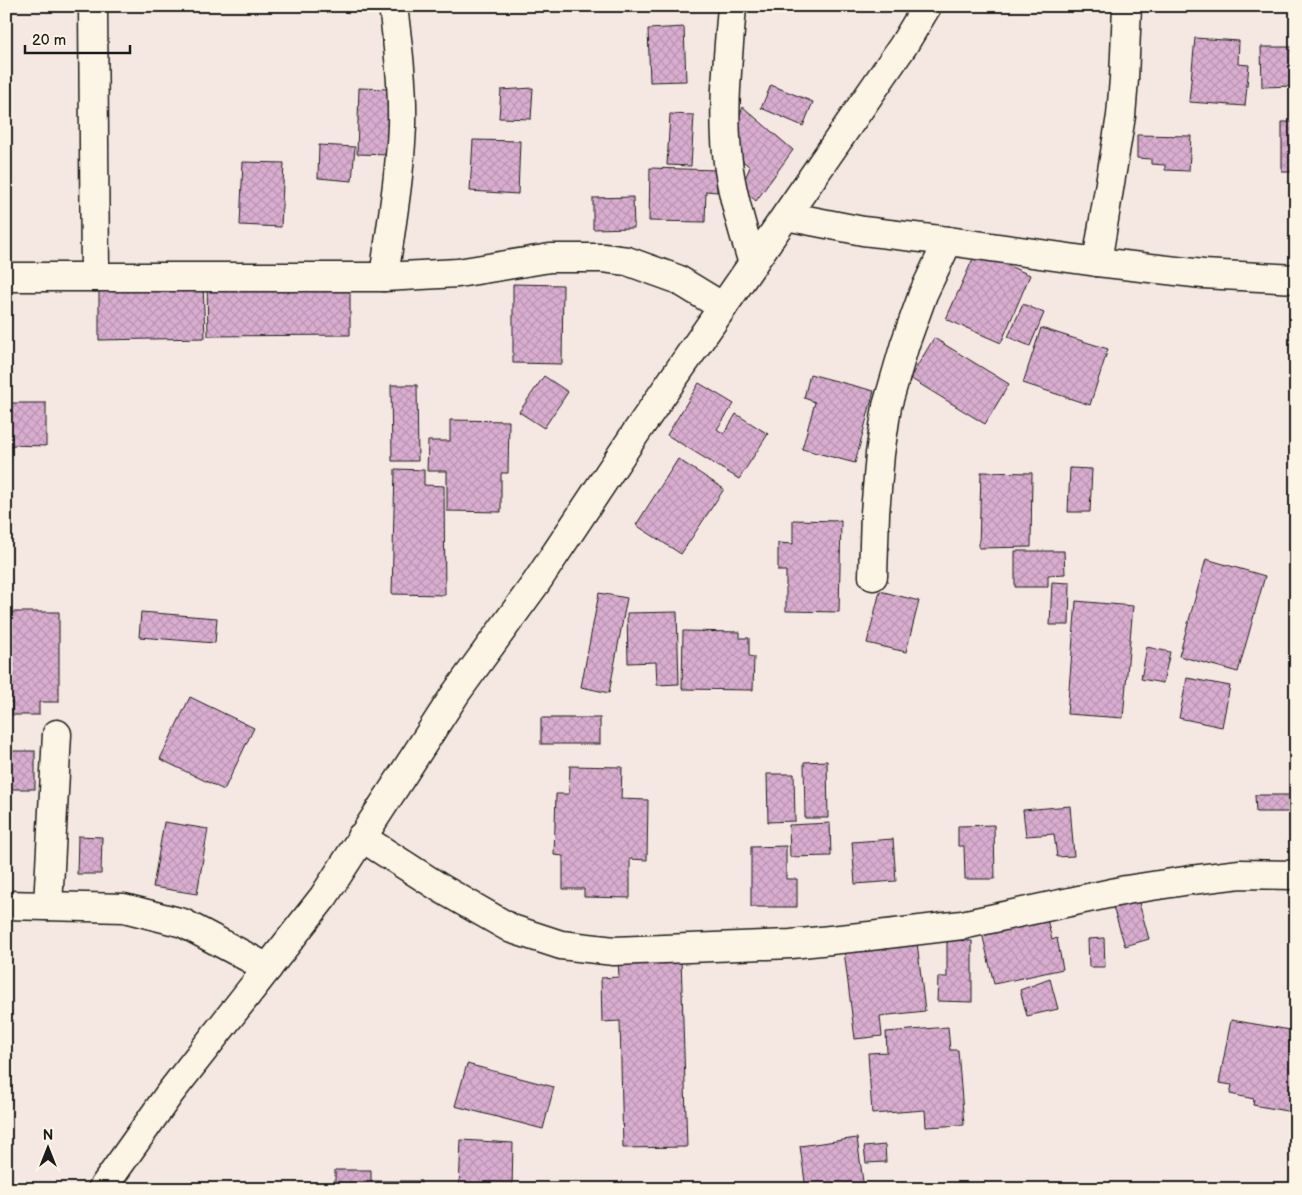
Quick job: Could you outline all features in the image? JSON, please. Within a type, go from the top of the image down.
[{"type":"street","points":[[93,6],[95,277]]},
{"type":"street","points":[[384,277],[402,124],[401,78],[393,6]]},
{"type":"street","points":[[732,6],[725,130],[729,170],[738,215],[753,262]]},
{"type":"street","points":[[102,1189],[170,1093],[324,896],[456,693],[536,583],[722,307],[903,46],[926,6]]},
{"type":"street","points":[[1097,262],[1120,116],[1124,79],[1127,6]]},
{"type":"street","points":[[786,216],[863,231],[1097,262],[1203,274],[1296,279]]},
{"type":"street","points":[[873,576],[875,513],[880,454],[887,406],[905,344],[923,294],[948,241]]},
{"type":"street","points":[[6,276],[384,277],[458,273],[550,258],[603,258],[627,261],[677,279],[722,307]]},
{"type":"street","points":[[48,906],[57,734]]},
{"type":"street","points":[[361,837],[442,889],[512,929],[562,945],[614,951],[782,944],[870,936],[962,925],[1126,890],[1191,880],[1240,874],[1296,875]]},
{"type":"street","points":[[6,905],[124,908],[183,923],[268,968]]},
{"type":"building","points":[[684,27],[686,81],[650,82],[648,29]]},
{"type":"building","points":[[1195,38],[1239,41],[1238,64],[1249,65],[1245,106],[1189,102]]},
{"type":"building","points":[[1261,47],[1296,47],[1296,86],[1262,87]]},
{"type":"building","points":[[771,85],[813,102],[803,126],[761,108]]},
{"type":"building","points":[[359,88],[391,89],[389,155],[357,154]]},
{"type":"building","points":[[533,88],[531,119],[499,118],[501,90]]},
{"type":"building","points":[[743,107],[793,150],[756,201],[741,188],[750,167],[739,158],[735,129]]},
{"type":"building","points":[[670,114],[694,115],[691,166],[667,165]]},
{"type":"building","points":[[1282,122],[1296,122],[1296,172],[1282,172]]},
{"type":"building","points":[[1137,135],[1191,136],[1189,171],[1165,170],[1165,165],[1151,164],[1151,159],[1137,158]]},
{"type":"building","points":[[473,140],[520,141],[518,194],[470,191]]},
{"type":"building","points":[[319,145],[355,147],[352,181],[318,178]]},
{"type":"building","points":[[243,162],[284,163],[281,227],[240,225]]},
{"type":"building","points":[[650,168],[717,170],[717,192],[706,191],[705,222],[649,221]]},
{"type":"building","points":[[633,197],[634,228],[593,229],[593,198]]},
{"type":"building","points":[[976,252],[1030,275],[1001,343],[946,319]]},
{"type":"building","points":[[350,281],[350,335],[208,336],[207,283]]},
{"type":"building","points":[[203,283],[205,338],[99,340],[99,285]]},
{"type":"building","points":[[513,284],[563,285],[562,364],[513,363]]},
{"type":"building","points":[[1023,304],[1044,313],[1030,346],[1008,337]]},
{"type":"building","points":[[1041,328],[1108,349],[1090,405],[1023,383]]},
{"type":"building","points":[[934,338],[1009,384],[985,424],[910,378]]},
{"type":"building","points":[[810,374],[874,391],[855,463],[802,449],[815,402],[804,398]]},
{"type":"building","points":[[544,376],[568,392],[544,428],[519,412]]},
{"type":"building","points":[[699,383],[734,404],[717,429],[724,434],[736,414],[768,434],[739,479],[667,435]]},
{"type":"building","points":[[391,385],[417,385],[418,461],[392,461]]},
{"type":"building","points":[[6,403],[46,403],[46,446],[6,445]]},
{"type":"building","points":[[450,420],[509,421],[508,473],[501,473],[501,512],[447,511],[447,471],[427,471],[428,441],[450,441]]},
{"type":"building","points":[[678,459],[724,489],[681,554],[636,525]]},
{"type":"building","points":[[1070,468],[1092,469],[1090,512],[1068,512]]},
{"type":"building","points":[[395,469],[424,470],[424,485],[444,486],[445,595],[392,594]]},
{"type":"building","points":[[981,472],[1032,473],[1031,547],[979,548]]},
{"type":"building","points":[[793,520],[841,521],[839,612],[786,611],[786,571],[778,571],[778,543],[793,544]]},
{"type":"building","points":[[1015,551],[1064,551],[1065,574],[1048,575],[1048,587],[1015,587]]},
{"type":"building","points":[[1206,559],[1265,576],[1238,672],[1179,656]]},
{"type":"building","points":[[1052,582],[1070,583],[1069,625],[1050,625]]},
{"type":"building","points":[[880,591],[919,601],[906,652],[867,643]]},
{"type":"building","points":[[599,593],[627,598],[609,693],[581,687]]},
{"type":"building","points":[[1076,601],[1133,606],[1123,718],[1067,714]]},
{"type":"building","points":[[6,612],[59,612],[59,702],[39,702],[39,715],[12,715],[12,702],[6,702]]},
{"type":"building","points":[[141,612],[217,618],[215,643],[139,637]]},
{"type":"building","points":[[677,612],[679,684],[657,685],[656,662],[628,663],[627,613]]},
{"type":"building","points":[[683,631],[740,632],[740,638],[749,638],[749,656],[754,657],[753,690],[682,689]]},
{"type":"building","points":[[1147,647],[1170,652],[1163,683],[1141,679]]},
{"type":"building","points":[[1187,678],[1230,686],[1222,727],[1179,718]]},
{"type":"building","points":[[190,697],[254,728],[224,790],[160,759]]},
{"type":"building","points":[[541,718],[600,718],[600,744],[541,744]]},
{"type":"building","points":[[6,751],[35,751],[35,789],[6,789]]},
{"type":"building","points":[[827,761],[828,818],[805,818],[804,762]]},
{"type":"building","points":[[570,766],[622,767],[621,799],[648,800],[647,860],[630,859],[630,898],[584,897],[584,889],[563,889],[563,856],[554,855],[556,794],[569,794]]},
{"type":"building","points":[[767,774],[794,774],[795,821],[768,822]]},
{"type":"building","points":[[1255,795],[1296,795],[1296,812],[1256,812]]},
{"type":"building","points":[[1070,806],[1074,856],[1057,857],[1054,834],[1026,836],[1023,810]]},
{"type":"building","points":[[164,822],[208,829],[197,894],[153,887]]},
{"type":"building","points":[[830,823],[831,856],[790,857],[789,825]]},
{"type":"building","points":[[994,825],[995,879],[965,879],[964,846],[958,846],[958,826]]},
{"type":"building","points":[[78,836],[102,837],[101,874],[77,874]]},
{"type":"building","points":[[893,839],[896,881],[855,884],[852,842]]},
{"type":"building","points":[[786,846],[786,879],[797,879],[797,907],[751,907],[751,847]]},
{"type":"building","points":[[1136,892],[1149,939],[1125,946],[1111,900]]},
{"type":"building","points":[[1046,915],[1052,940],[1057,938],[1063,969],[994,984],[981,929]]},
{"type":"building","points":[[1104,938],[1105,967],[1089,967],[1088,939]]},
{"type":"building","points":[[947,940],[972,941],[972,1002],[937,1001],[938,977],[947,977]]},
{"type":"building","points":[[917,942],[925,1011],[880,1016],[882,1036],[855,1039],[844,951]]},
{"type":"building","points":[[681,958],[687,1147],[623,1148],[620,1021],[602,1022],[601,978],[619,977],[618,960]]},
{"type":"building","points":[[1050,979],[1058,1009],[1027,1016],[1020,990]]},
{"type":"building","points":[[1231,1020],[1296,1031],[1296,1103],[1294,1103],[1292,1112],[1253,1105],[1254,1099],[1230,1094],[1232,1085],[1219,1083]]},
{"type":"building","points":[[948,1027],[950,1050],[958,1050],[964,1125],[926,1127],[925,1110],[872,1114],[868,1053],[887,1052],[886,1032]]},
{"type":"building","points":[[467,1064],[554,1087],[543,1129],[455,1106]]},
{"type":"building","points":[[857,1138],[864,1189],[806,1189],[800,1146]]},
{"type":"building","points":[[461,1140],[513,1143],[512,1189],[459,1189]]},
{"type":"building","points":[[885,1145],[886,1162],[866,1163],[864,1147]]},
{"type":"building","points":[[335,1170],[371,1170],[371,1181],[421,1181],[421,1189],[335,1189]]}]
